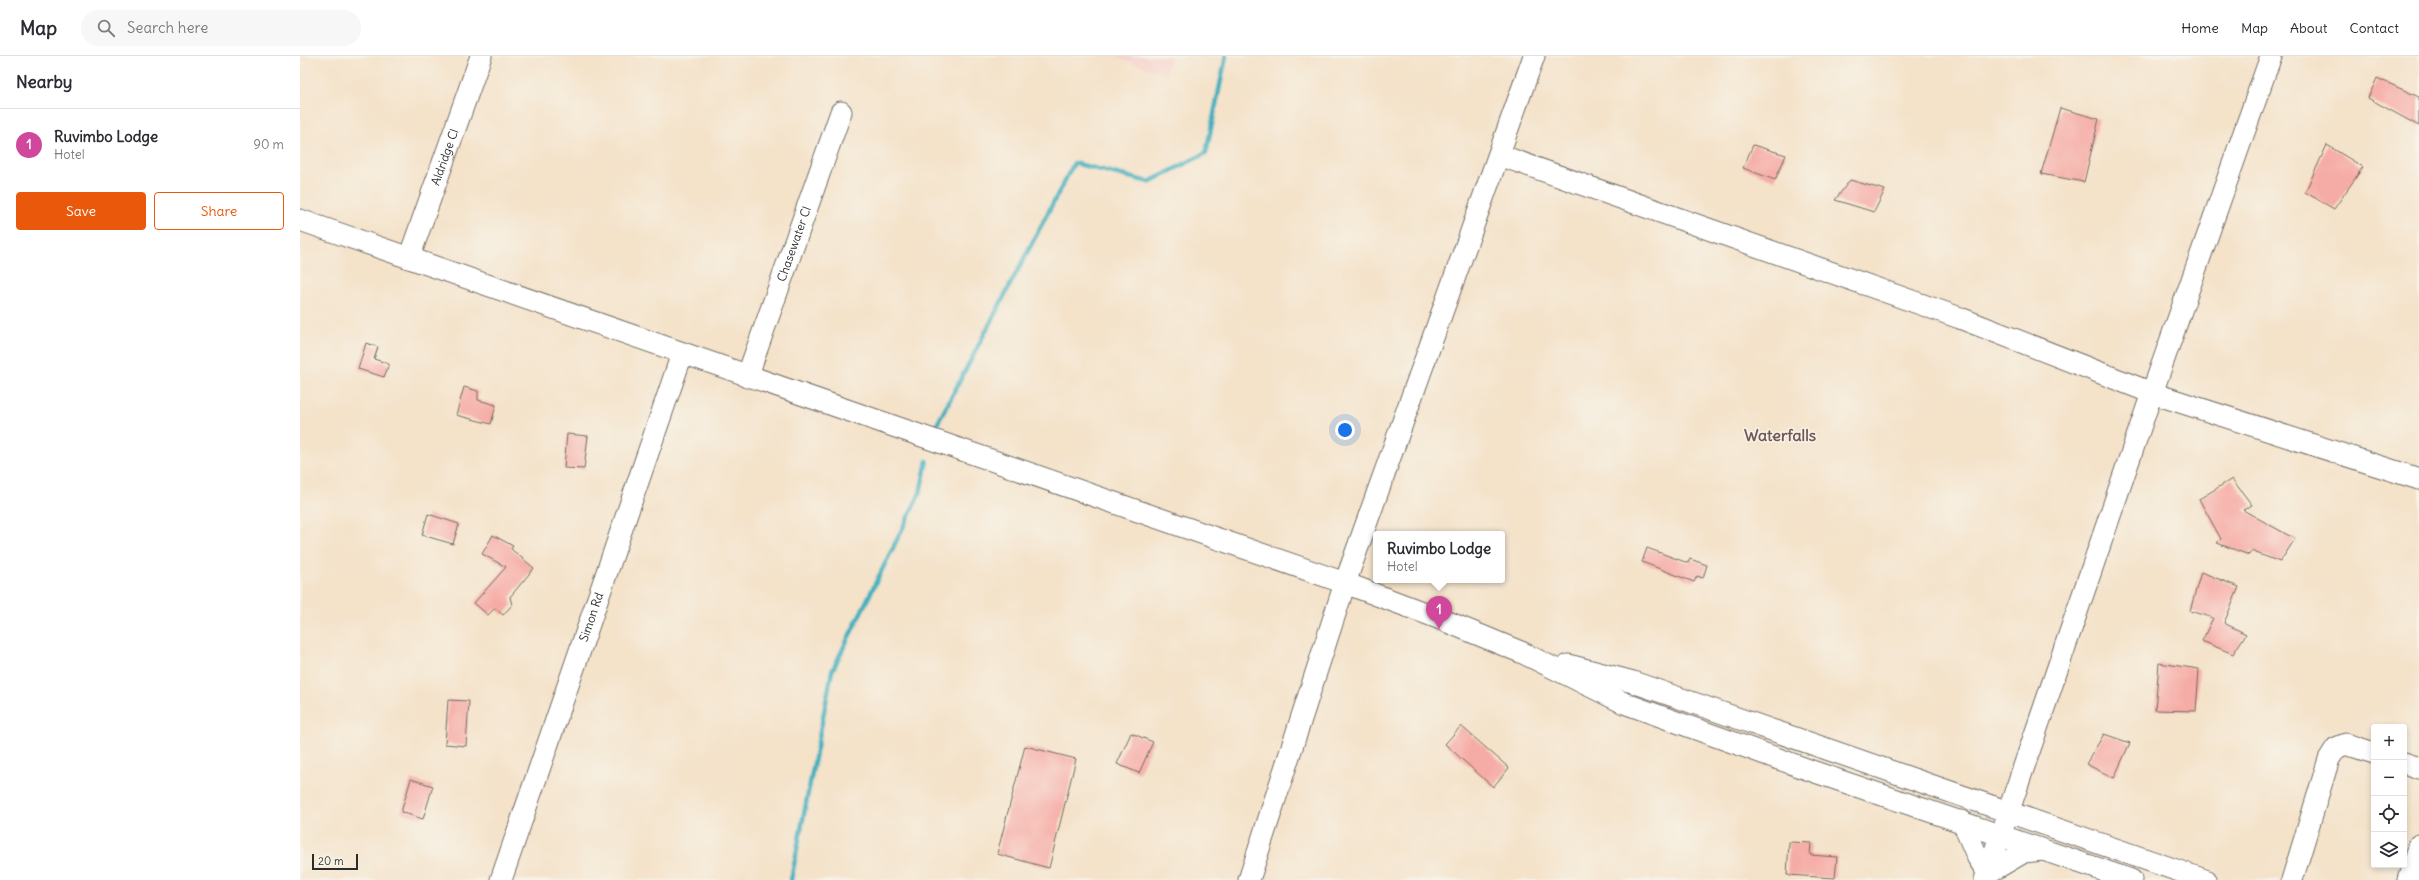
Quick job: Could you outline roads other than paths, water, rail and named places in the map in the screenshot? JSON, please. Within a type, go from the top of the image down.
[{"type":"street","name":"Aldridge Cl","points":[[409,258],[481,56]]},
{"type":"street","points":[[1249,880],[1345,583],[1534,56]]},
{"type":"street","points":[[1986,876],[2002,835],[2152,393],[2271,56]]},
{"type":"street","name":"Chasewater Cl","points":[[747,376],[841,112]]},
{"type":"street","points":[[1499,155],[1960,318],[2152,393],[2419,479]]},
{"type":"street","points":[[303,223],[409,258],[1345,583],[1438,618],[1523,653],[1624,703],[1812,771],[2131,880]]},
{"type":"street","name":"Simon Rd","points":[[501,880],[682,354]]},
{"type":"street","points":[[1523,653],[1633,682],[2205,880]]},
{"type":"street","points":[[2292,880],[2329,758],[2336,748],[2346,744],[2371,752]]},
{"type":"street","points":[[2407,764],[2419,768]]},
{"type":"street","points":[[1962,821],[1986,876]]},
{"type":"street","points":[[2408,880],[2419,845]]},
{"type":"street","points":[[1986,876],[2024,852],[2044,850]]},
{"type":"waterway","points":[[932,434],[1074,163],[1149,182],[1206,153],[1226,56]]},
{"type":"waterway","points":[[791,880],[832,671],[920,493],[927,461]]},
{"type":"place","name":"Ruvimbo Lodge","points":[[1439,629]]},
{"type":"district","name":"Waterfalls","points":[[1780,435]]}]
